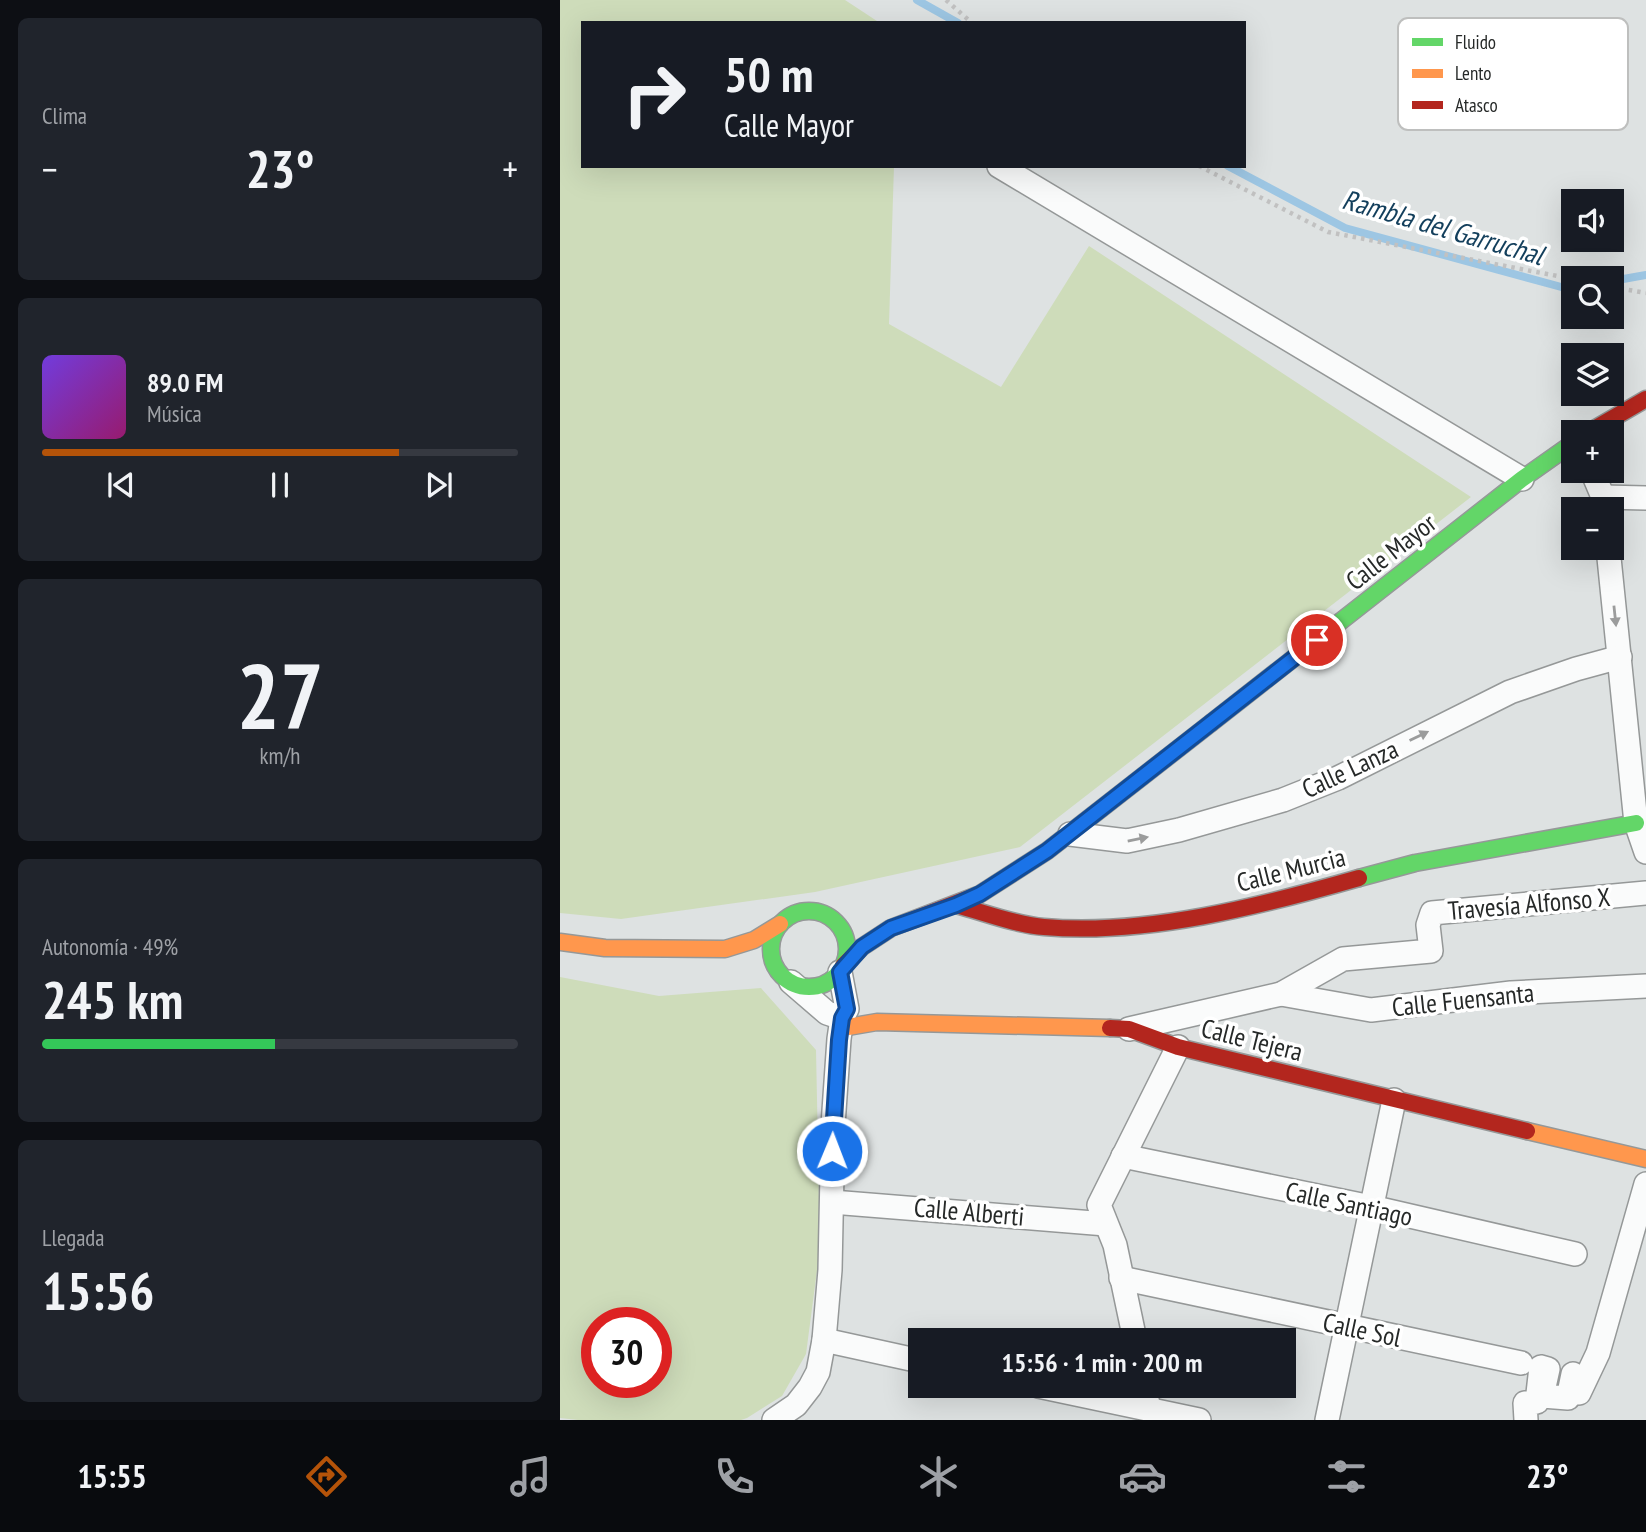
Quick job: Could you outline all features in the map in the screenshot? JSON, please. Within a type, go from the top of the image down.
[{"type":"main road","points":[[1610,420],[1646,399]]},
{"type":"main road","name":"Calle Mayor","points":[[841,969],[862,947],[891,928],[956,905],[996,884],[1070,834],[1522,479],[1561,451]]},
{"type":"main road","name":"Calle Murcia","points":[[956,905],[1042,926],[1120,929],[1259,906],[1415,863],[1636,823]]},
{"type":"main road","points":[[560,942],[605,948],[725,949],[759,938],[795,914],[813,911],[830,918],[842,931],[847,949],[841,969],[822,985],[812,987],[784,976],[756,958],[725,949]]},
{"type":"main road","name":"Calle Mayor","points":[[830,918],[891,928]]},
{"type":"main road","points":[[780,924],[771,947],[772,956],[784,976]]},
{"type":"main road","name":"Calle Tejera","points":[[842,1023],[1129,1029],[1178,1047],[1646,1159]]},
{"type":"street","points":[[1002,168],[1522,479]]},
{"type":"street","points":[[1624,501],[1646,498]]},
{"type":"street","points":[[1609,560],[1636,823],[1646,852]]},
{"type":"street","name":"Calle Lanza","points":[[1070,834],[1126,841],[1179,830],[1283,800],[1338,778],[1510,692],[1620,657]]},
{"type":"street","name":"Travesía Alfonso X","points":[[1129,1029],[1280,994],[1343,959],[1431,951],[1428,925],[1432,913],[1646,893]]},
{"type":"street","points":[[774,1420],[796,1405],[810,1387],[818,1372],[824,1340],[830,1270],[833,1125],[842,1023],[847,1009],[841,969]]},
{"type":"street","points":[[784,976],[842,1023]]},
{"type":"street","name":"Calle Fuensanta","points":[[1280,994],[1371,1010],[1511,993],[1646,986]]},
{"type":"street","points":[[1132,1328],[1115,1245],[1098,1205],[1178,1047]]},
{"type":"street","points":[[1327,1420],[1394,1100]]},
{"type":"street","name":"Calle Santiago","points":[[1123,1157],[1371,1208],[1575,1254]]},
{"type":"street","points":[[1526,1420],[1525,1403],[1537,1402],[1541,1367],[1548,1369],[1542,1396],[1568,1398],[1573,1372],[1581,1374],[1578,1393],[1598,1353],[1646,1184]]},
{"type":"street","name":"Calle Alberti","points":[[832,1202],[1106,1224]]},
{"type":"street","name":"Calle Sol","points":[[1121,1278],[1521,1363]]},
{"type":"street","points":[[824,1340],[908,1358]]},
{"type":"street","points":[[1096,1398],[1199,1420]]},
{"type":"street","points":[[1147,1398],[1149,1409]]},
{"type":"path","points":[[946,0],[970,21]]},
{"type":"path","points":[[1203,168],[1328,232],[1561,277]]},
{"type":"path","points":[[1624,289],[1646,293]]},
{"type":"green space","points":[[560,0],[845,0],[877,21],[581,21],[581,168],[894,168],[889,324],[1001,387],[1089,246],[1471,497],[1020,847],[815,892],[621,919],[560,913]]},
{"type":"green space","points":[[560,977],[659,996],[761,988],[816,1050],[820,1248],[806,1354],[782,1396],[741,1420],[560,1418]]},
{"type":"waterway","name":"Rambla del Garruchal","points":[[917,0],[954,21]]},
{"type":"waterway","name":"Rambla del Garruchal","points":[[1232,168],[1345,228],[1561,287]]},
{"type":"waterway","name":"Rambla del Garruchal","points":[[1624,279],[1646,275]]},
{"type":"traffic: fast","points":[[1211,723],[1522,479],[1561,451]]},
{"type":"traffic: fast","points":[[1359,878],[1415,863],[1636,823]]},
{"type":"traffic: fast","points":[[809,911],[823,914],[836,922],[844,935],[847,949],[844,963],[836,976],[823,984],[809,987],[795,984],[782,976],[774,963],[771,949],[774,935],[782,922],[795,914],[809,911]]},
{"type":"traffic: slow","points":[[560,942],[605,948],[725,949],[754,940],[780,924]]},
{"type":"traffic: slow","points":[[842,1028],[877,1022],[1110,1028]]},
{"type":"traffic: slow","points":[[1527,1131],[1646,1159]]},
{"type":"traffic: jam","points":[[1610,420],[1646,399]]},
{"type":"traffic: jam","points":[[843,966],[862,947],[891,928],[980,894],[1047,851],[1211,723]]},
{"type":"traffic: jam","points":[[956,905],[1033,926],[1083,929],[1122,927],[1163,923],[1243,908],[1359,878]]},
{"type":"traffic: jam","points":[[1110,1028],[1129,1029],[1178,1047],[1527,1131]]},
{"type":"route","points":[[832,1151],[839,1040],[842,1018],[847,1009],[840,972],[843,966],[862,947],[891,928],[934,914],[980,894],[1047,851],[1317,640]]}]
